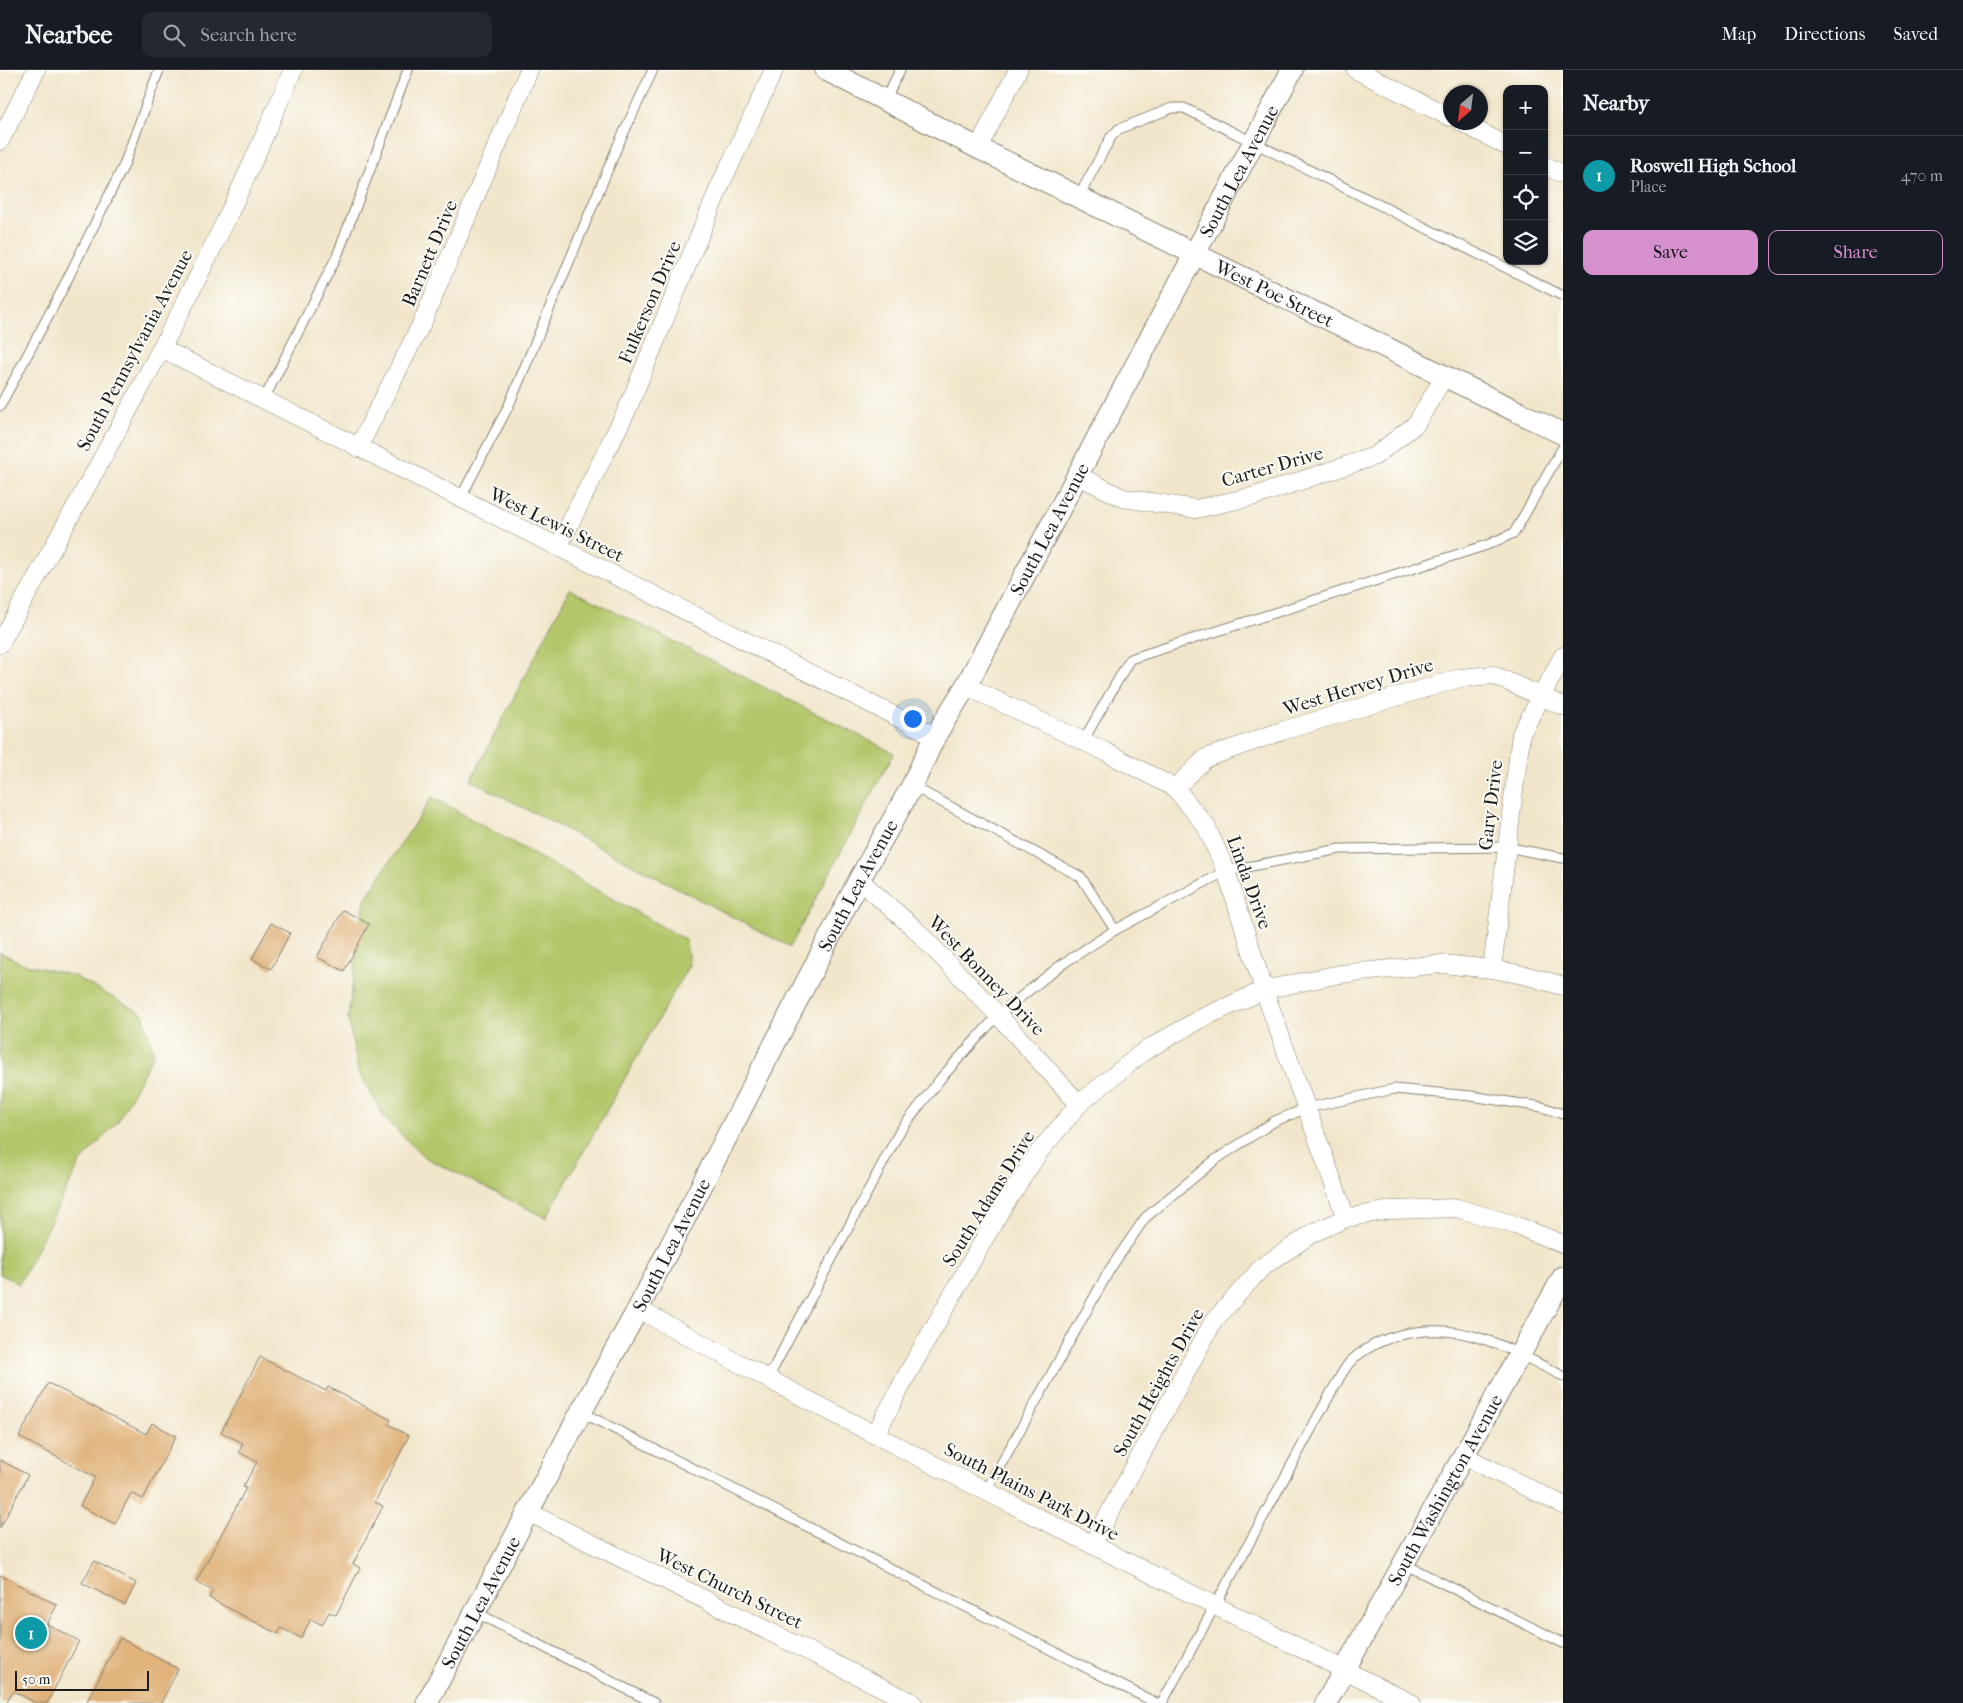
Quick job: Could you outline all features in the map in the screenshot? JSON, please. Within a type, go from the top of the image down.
[{"type":"street","points":[[0,141],[36,70]]},
{"type":"street","name":"South Pennsylvania Avenue","points":[[0,644],[161,348],[258,153],[292,70]]},
{"type":"street","name":"Barnett Drive","points":[[358,448],[422,323],[529,70]]},
{"type":"street","name":"Fulkerson Drive","points":[[558,547],[626,412],[720,186],[774,70]]},
{"type":"street","name":"West Poe Street","points":[[826,70],[978,148],[1563,434]]},
{"type":"street","points":[[978,148],[1018,70]]},
{"type":"street","name":"South Lea Avenue","points":[[427,1703],[581,1412],[638,1309],[859,880],[912,786],[935,736],[966,686],[1292,70]]},
{"type":"street","points":[[1356,70],[1443,114]]},
{"type":"street","points":[[1476,130],[1503,144]]},
{"type":"street","points":[[1548,167],[1563,174]]},
{"type":"street","name":"West Lewis Street","points":[[161,348],[263,401],[935,736]]},
{"type":"street","name":"Carter Drive","points":[[1077,475],[1123,498],[1196,509],[1255,496],[1375,456],[1416,424],[1444,377]]},
{"type":"street","name":"Gary Drive","points":[[1492,969],[1521,734],[1563,656]]},
{"type":"street","name":"West Hervey Drive","points":[[1175,788],[1206,758],[1282,731],[1460,678],[1493,675],[1563,706]]},
{"type":"street","name":"Linda Drive","points":[[966,686],[1083,741],[1175,788],[1206,826],[1226,871],[1264,990],[1346,1218]]},
{"type":"street","name":"West Bonney Drive","points":[[859,880],[914,928],[998,1015],[1079,1104]]},
{"type":"street","name":"South Adams Drive","points":[[876,1435],[908,1373],[999,1213],[1039,1152],[1079,1104],[1142,1052],[1200,1019],[1264,990],[1340,974],[1442,964],[1492,969],[1528,976],[1563,986]]},
{"type":"street","name":"South Heights Drive","points":[[1092,1545],[1213,1322],[1262,1267],[1313,1233],[1346,1218],[1390,1210],[1457,1208],[1515,1225],[1563,1244]]},
{"type":"street","name":"South Washington Avenue","points":[[1326,1703],[1563,1276]]},
{"type":"street","name":"South Plains Park Drive","points":[[638,1309],[767,1380],[1092,1545],[1411,1703]]},
{"type":"street","points":[[1464,1456],[1563,1505]]},
{"type":"street","name":"West Church Street","points":[[528,1512],[913,1703]]},
{"type":"lane","points":[[0,406],[61,292],[124,165],[159,70]]},
{"type":"lane","points":[[263,401],[337,256],[408,70]]},
{"type":"lane","points":[[460,499],[509,405],[618,145],[653,70]]},
{"type":"lane","points":[[885,100],[900,70]]},
{"type":"lane","points":[[1079,197],[1111,137],[1119,129],[1172,108],[1184,108],[1563,296]]},
{"type":"lane","points":[[1083,741],[1130,659],[1487,545],[1514,533],[1563,447]]},
{"type":"lane","points":[[912,786],[1081,877],[1115,930]]},
{"type":"lane","points":[[767,1380],[900,1131],[941,1078],[998,1015],[1062,965],[1115,930],[1226,871],[1340,849],[1506,847],[1563,858]]},
{"type":"lane","points":[[986,1491],[1110,1269],[1145,1218],[1215,1160],[1275,1122],[1307,1108],[1394,1090],[1480,1097],[1542,1106],[1563,1114]]},
{"type":"lane","points":[[1162,1703],[1350,1361],[1372,1345],[1394,1335],[1426,1331],[1458,1332],[1486,1340],[1563,1376]]},
{"type":"lane","points":[[581,1412],[1156,1703]]},
{"type":"lane","points":[[1404,1564],[1563,1643]]},
{"type":"lane","points":[[475,1612],[654,1703]]},
{"type":"green space","points":[[570,589],[894,753],[790,947],[471,780]]},
{"type":"green space","points":[[432,797],[686,940],[689,965],[546,1218],[424,1157],[385,1119],[358,1071],[348,1017],[365,899]]},
{"type":"green space","points":[[0,952],[21,963],[74,976],[143,1014],[154,1053],[118,1121],[80,1163],[19,1284],[0,1274]]},
{"type":"building","points":[[343,910],[369,924],[344,971],[317,957]]},
{"type":"building","points":[[271,923],[290,933],[271,969],[252,959]]},
{"type":"building","points":[[260,1357],[326,1391],[328,1387],[391,1420],[388,1424],[409,1436],[375,1502],[383,1506],[353,1564],[360,1568],[336,1615],[329,1612],[322,1625],[311,1619],[301,1638],[281,1628],[278,1634],[209,1598],[213,1591],[196,1582],[246,1488],[243,1487],[257,1462],[239,1452],[243,1443],[221,1432]]},
{"type":"building","points":[[48,1383],[146,1434],[152,1423],[176,1436],[143,1499],[131,1493],[115,1524],[80,1506],[95,1477],[19,1437]]},
{"type":"building","points":[[0,1460],[28,1475],[0,1528]]},
{"type":"building","points":[[94,1561],[136,1583],[125,1605],[82,1583]]},
{"type":"building","points":[[0,1575],[57,1605],[47,1624],[79,1641],[47,1703],[36,1703],[13,1691],[6,1703],[0,1703]]},
{"type":"building","points":[[120,1638],[178,1669],[161,1703],[86,1703]]},
{"type":"place","name":"Roswell High School","points":[[31,1633]]}]
